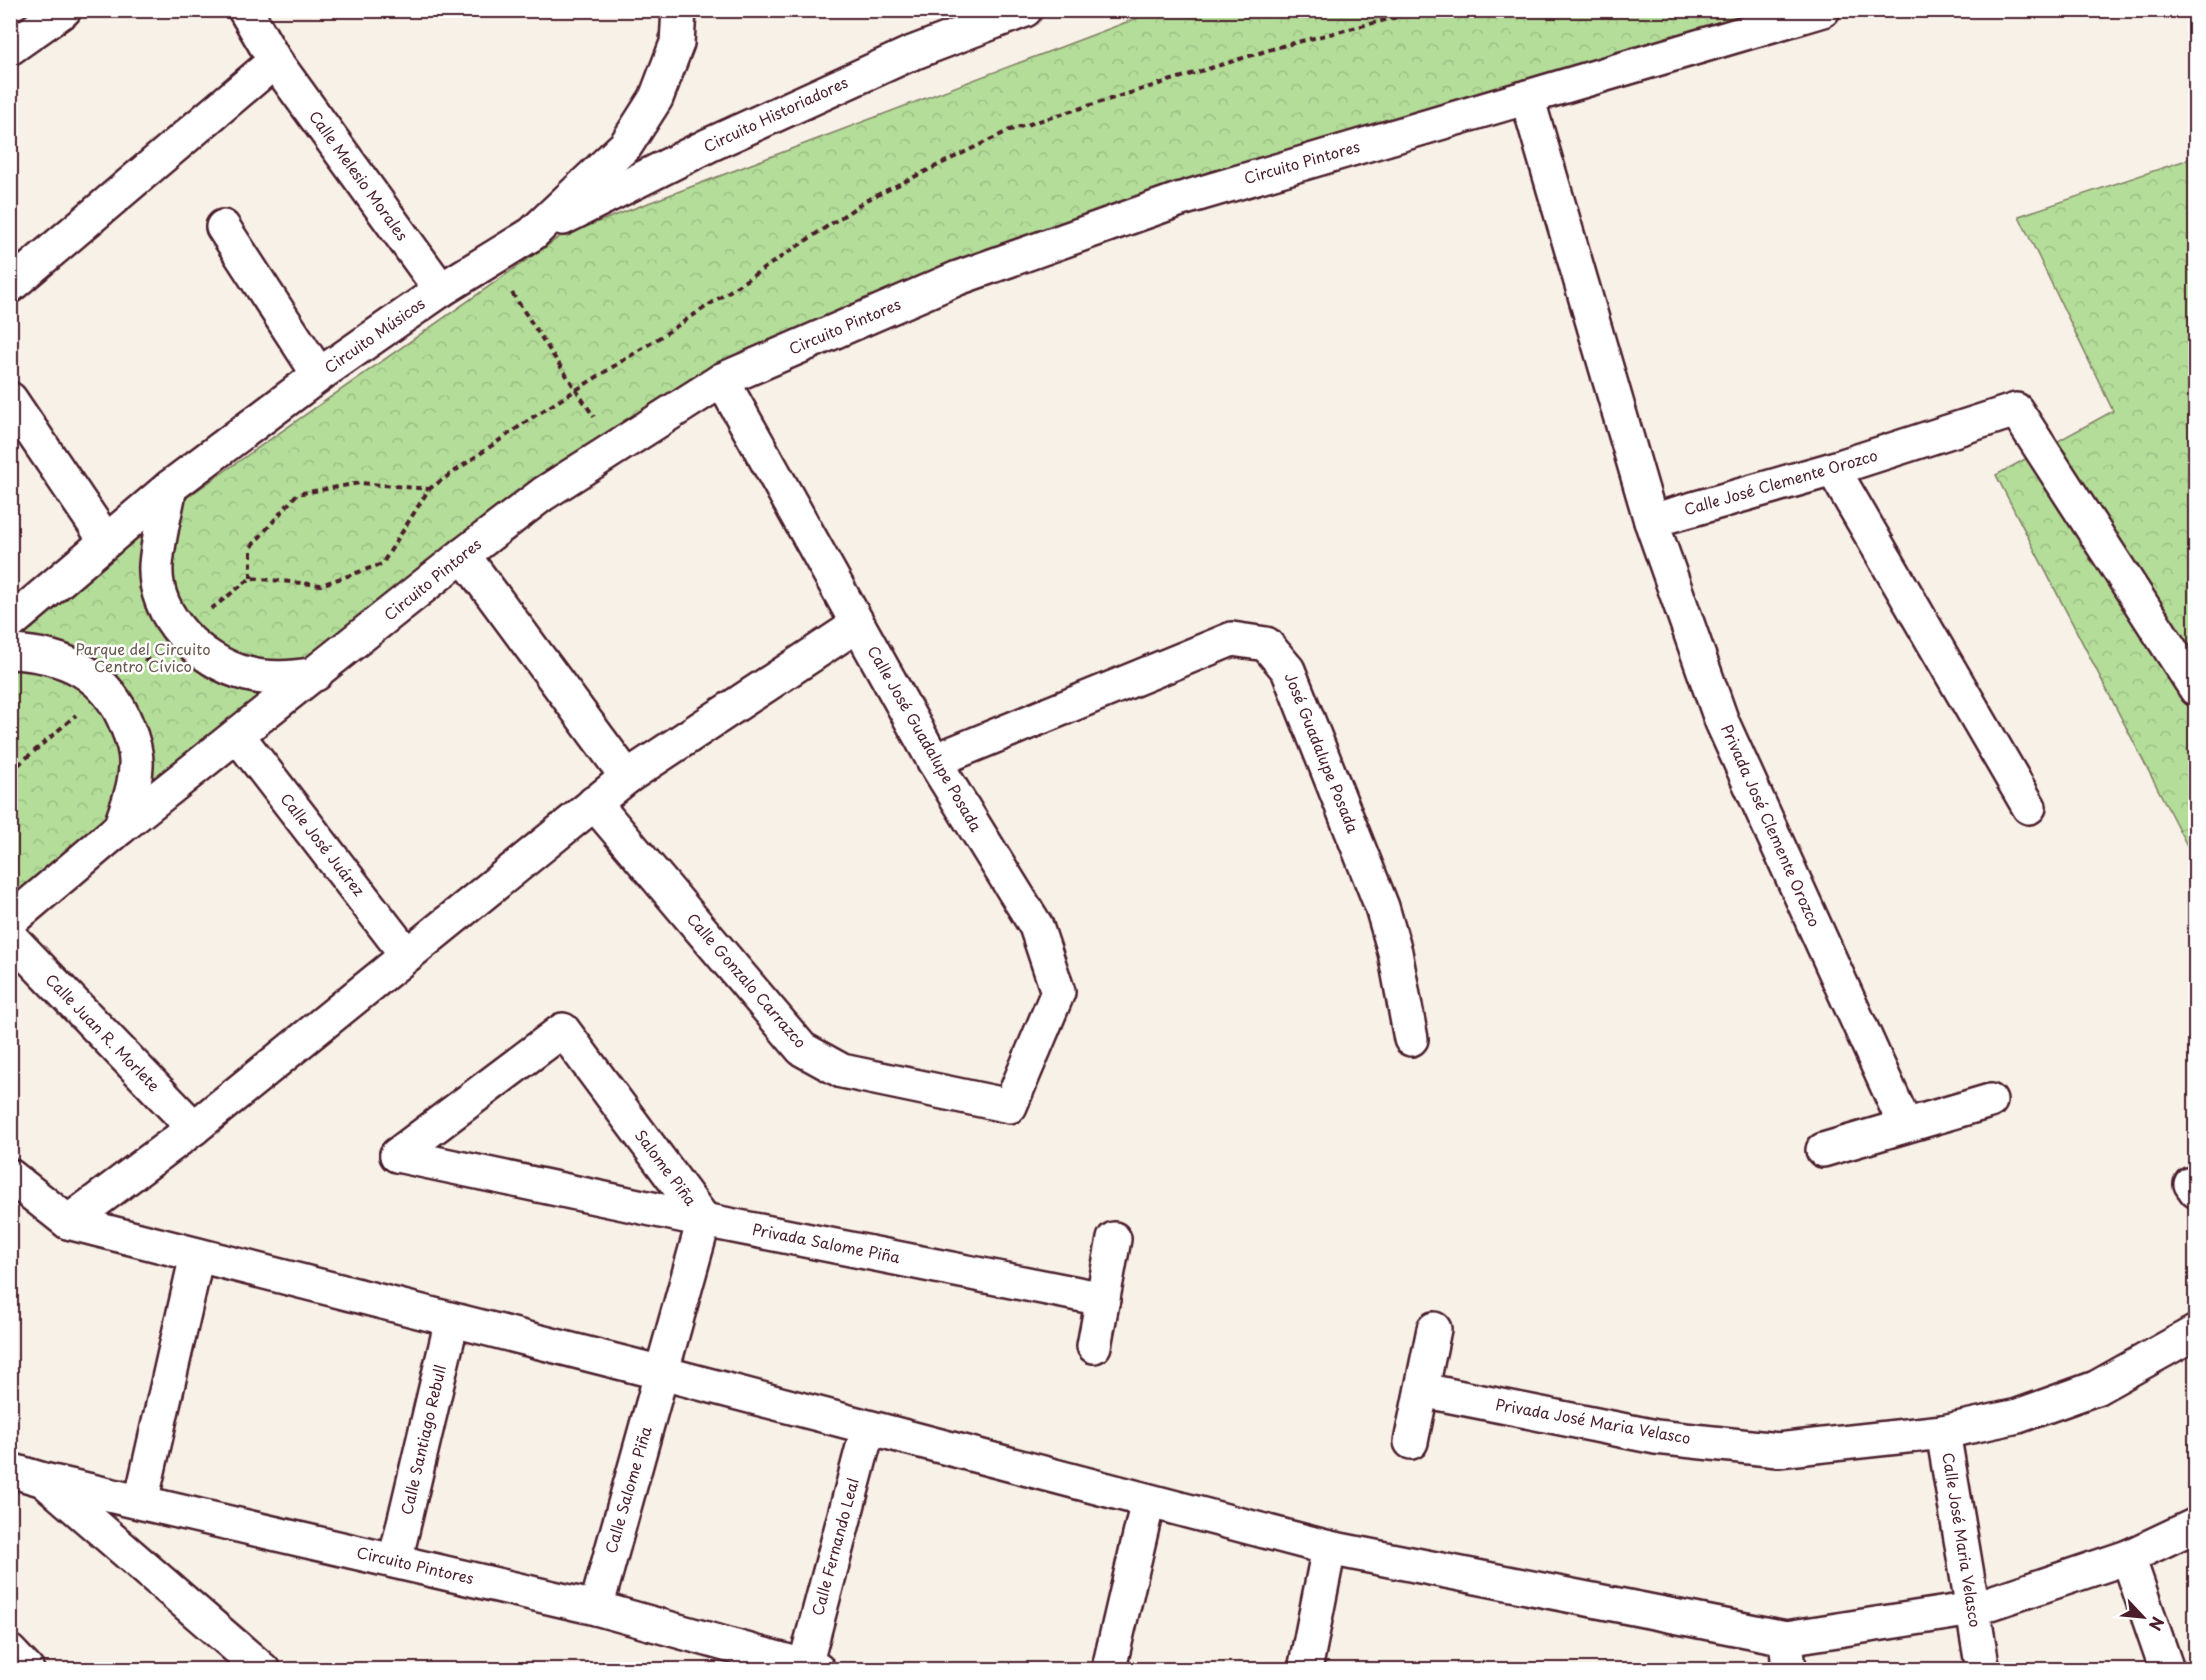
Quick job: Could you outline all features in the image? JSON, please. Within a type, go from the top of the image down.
[{"type":"street","points":[[10,48],[64,10]]},
{"type":"street","name":"Calle Melesio Morales","points":[[245,10],[275,61],[441,291]]},
{"type":"street","name":"Circuito Músicos","points":[[10,623],[170,487],[319,375],[441,291],[532,234],[626,145],[656,98],[677,43],[679,10]]},
{"type":"street","name":"Circuito Historiadores","points":[[532,234],[709,145],[897,60],[1025,10]]},
{"type":"street","name":"Circuito Pintores","points":[[10,921],[120,828],[543,494],[722,380],[958,278],[1178,200],[1823,10]]},
{"type":"street","points":[[10,286],[275,61]]},
{"type":"street","points":[[1527,97],[1651,521]]},
{"type":"street","points":[[223,227],[319,375]]},
{"type":"street","name":"Calle José Guadalupe Posada","points":[[722,380],[934,761],[1036,926],[1058,992],[1010,1106]]},
{"type":"street","points":[[10,399],[106,541]]},
{"type":"street","name":"Calle José Clemente Orozco","points":[[1651,521],[1833,469],[2016,410],[2196,689]]},
{"type":"street","points":[[1833,469],[2029,807]]},
{"type":"street","points":[[170,487],[156,566],[159,595],[181,633],[210,658],[228,668],[247,674],[270,678],[293,678],[315,674]]},
{"type":"street","name":"Privada José Clemente Orozco","points":[[1651,521],[1722,722],[1905,1125]]},
{"type":"street","points":[[463,555],[627,777]]},
{"type":"street","points":[[68,1222],[194,1128],[627,777],[858,625]]},
{"type":"street","name":"José Guadalupe Posada","points":[[934,761],[1232,639],[1266,644],[1288,670],[1382,907],[1395,952],[1411,1039]]},
{"type":"street","points":[[10,652],[33,652],[75,666],[93,676],[107,690],[123,714],[133,740],[136,764],[134,788],[120,828]]},
{"type":"street","name":"Calle José Juárez","points":[[238,736],[406,954]]},
{"type":"street","name":"Calle Gonzalo Carrazco","points":[[594,803],[802,1049],[842,1071],[1010,1106]]},
{"type":"street","name":"Calle Juan R. Morlete","points":[[10,937],[194,1128]]},
{"type":"street","name":"Salome Piña","points":[[563,1030],[704,1220],[647,1208],[397,1155],[563,1030]]},
{"type":"street","points":[[1823,1150],[1990,1101]]},
{"type":"street","points":[[10,1176],[68,1222],[662,1373],[1329,1548],[1787,1654],[1973,1609],[2128,1557],[2196,1525]]},
{"type":"street","points":[[662,1373],[704,1220]]},
{"type":"street","name":"Privada Salome Piña","points":[[704,1220],[1103,1299]]},
{"type":"street","points":[[1094,1346],[1114,1239]]},
{"type":"street","points":[[141,1502],[197,1255]]},
{"type":"street","name":"Calle Santiago Rebull","points":[[395,1561],[452,1320]]},
{"type":"street","points":[[1411,1442],[1434,1329]]},
{"type":"street","name":"Calle José Maria Velasco","points":[[1983,1670],[1943,1431],[2018,1416],[2096,1388],[2196,1332]]},
{"type":"street","name":"Calle Salome Piña","points":[[596,1608],[662,1373]]},
{"type":"street","name":"Privada José Maria Velasco","points":[[1422,1390],[1656,1437],[1778,1450],[1943,1431]]},
{"type":"street","name":"Calle Fernando Leal","points":[[812,1668],[868,1428]]},
{"type":"street","name":"Circuito Pintores","points":[[10,1470],[44,1480],[596,1608],[812,1668]]},
{"type":"street","points":[[44,1480],[263,1670]]},
{"type":"street","points":[[1110,1664],[1148,1501]]},
{"type":"street","points":[[1305,1670],[1329,1548]]},
{"type":"street","points":[[2128,1557],[2167,1670]]},
{"type":"street","points":[[10,1652],[27,1670]]},
{"type":"path","points":[[429,489],[360,483],[297,494],[251,547],[251,578],[321,585],[382,564],[429,489],[575,390],[662,336],[867,200],[1010,130],[1282,46],[1425,10]]},
{"type":"path","points":[[490,260],[616,448]]},
{"type":"green space","name":"Parque del Circuito Centro Cívico","points":[[1156,11],[1762,11],[1180,194],[720,367],[11,904],[10,634],[76,575],[561,236]]},
{"type":"green space","points":[[2195,157],[2195,861],[1996,475],[2113,411],[2019,216]]}]
